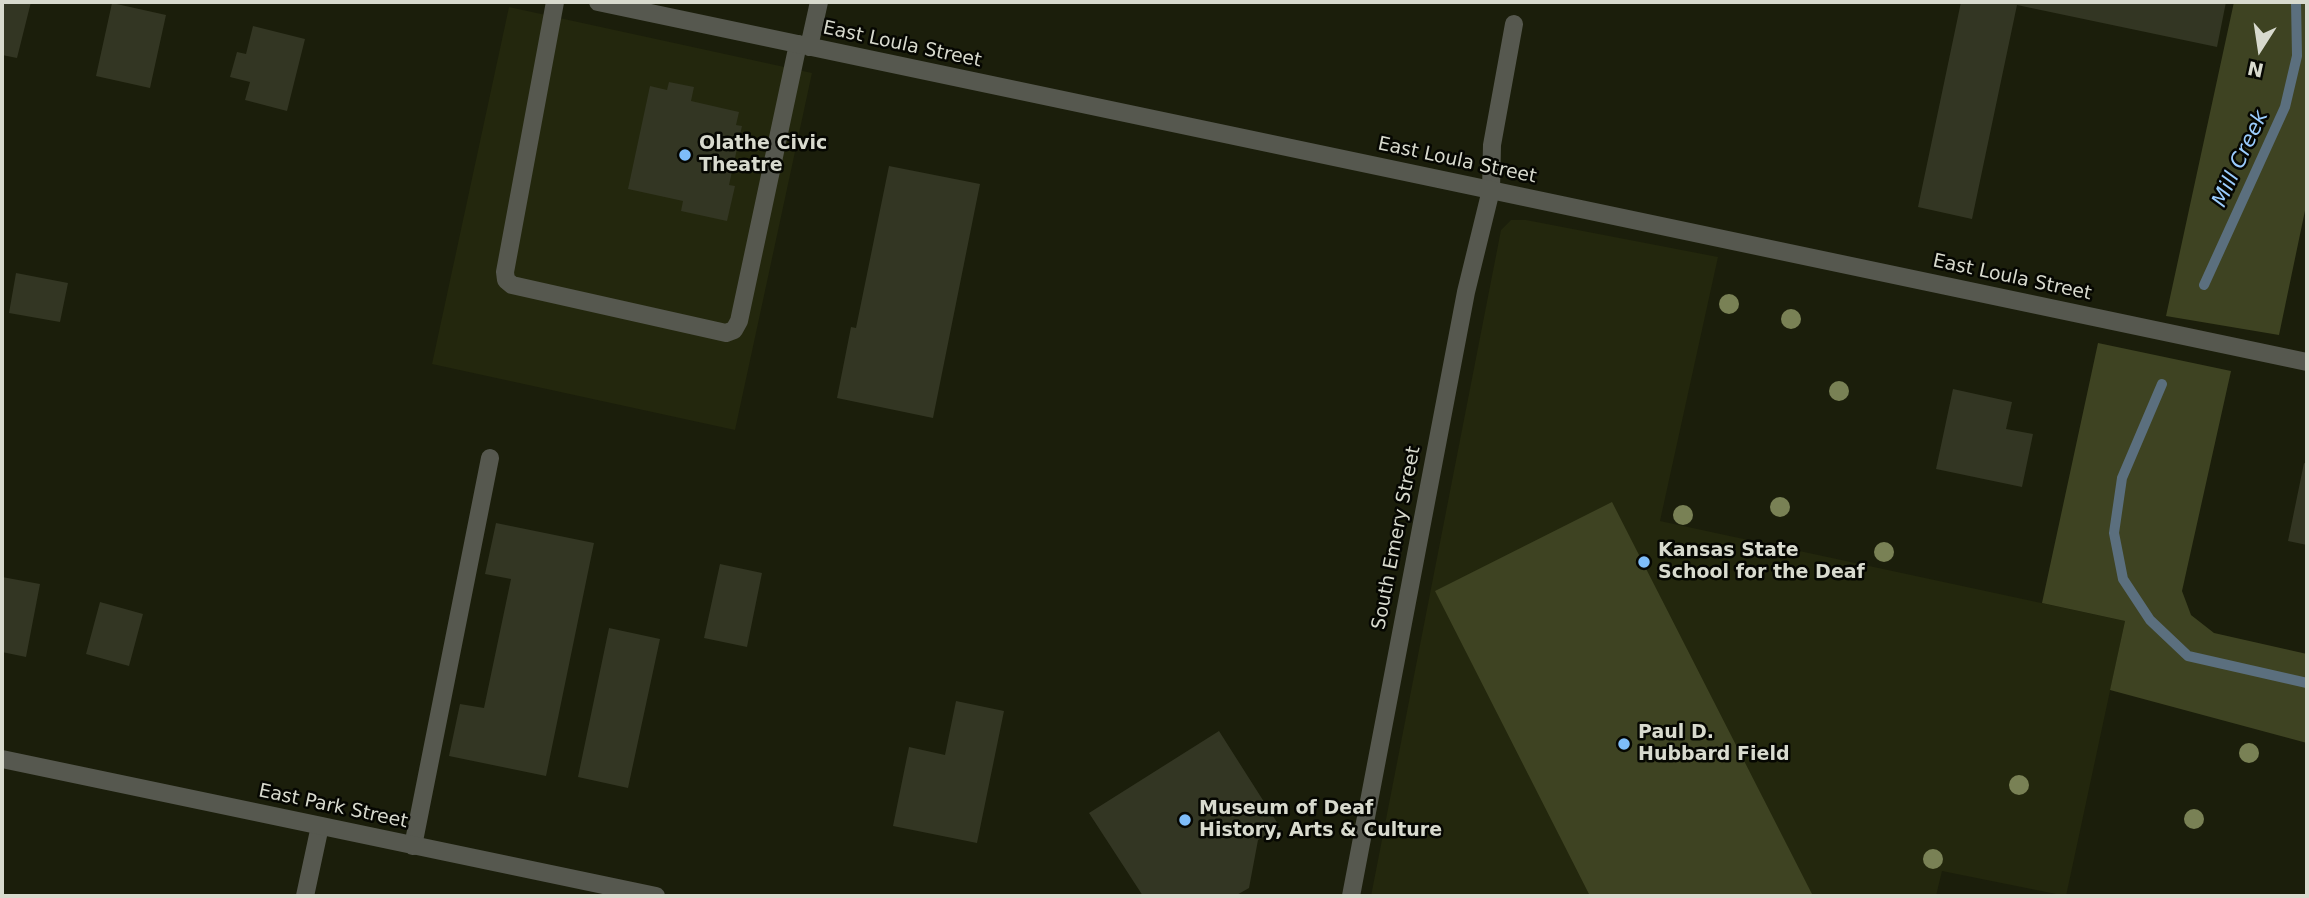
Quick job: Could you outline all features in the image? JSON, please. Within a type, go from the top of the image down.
[{"type":"street","points":[[555,2],[514,220],[505,272],[506,281],[512,285],[726,333],[734,330],[739,321],[804,46],[819,2]]},
{"type":"street","name":"East Loula Street","points":[[598,2],[2307,362]]},
{"type":"street","name":"South Emery Street","points":[[1351,896],[1466,292],[1491,190],[1492,145],[1514,24]]},
{"type":"street","points":[[413,846],[490,458]]},
{"type":"street","name":"East Park Street","points":[[2,760],[656,896]]},
{"type":"street","points":[[305,896],[320,826]]},
{"type":"shaded area","points":[[2234,2],[2307,2],[2307,201],[2279,335],[2166,316]]},
{"type":"shaded area","points":[[509,7],[812,73],[735,430],[432,364]]},
{"type":"shaded area","name":"Kansas State School for the Deaf","points":[[1511,220],[1526,220],[1718,257],[1660,521],[2125,621],[2066,896],[1942,871],[1936,896],[1371,896],[1501,230]]},
{"type":"shaded area","points":[[2098,343],[2231,371],[2182,591],[2191,615],[2214,633],[2307,654],[2307,743],[2110,690],[2125,621],[2042,603]]},
{"type":"shaded area","name":"Paul D. Hubbard Field","points":[[1612,502],[1813,896],[1590,896],[1435,591]]},
{"type":"building","points":[[2,2],[31,2],[17,58],[2,55]]},
{"type":"building","points":[[1961,2],[2226,2],[2217,47],[2017,5],[1972,219],[1918,207]]},
{"type":"building","points":[[112,3],[166,15],[150,88],[96,76]]},
{"type":"building","points":[[253,26],[305,39],[287,111],[245,100],[250,82],[230,77],[237,52],[246,54]]},
{"type":"building","name":"Olathe Civic Theatre","points":[[669,82],[694,87],[691,101],[739,112],[736,125],[742,126],[729,185],[735,186],[727,221],[681,211],[683,201],[628,189],[650,86],[667,90]]},
{"type":"building","points":[[889,166],[980,184],[933,418],[837,398],[851,327],[856,328]]},
{"type":"building","points":[[16,273],[68,283],[60,322],[9,313]]},
{"type":"building","points":[[1953,389],[2012,402],[2006,429],[2033,434],[2022,487],[1936,469]]},
{"type":"building","points":[[2304,463],[2307,464],[2307,545],[2288,541]]},
{"type":"building","points":[[496,523],[594,543],[546,776],[449,756],[460,704],[484,708],[511,579],[485,574]]},
{"type":"building","points":[[720,564],[762,573],[747,647],[704,638]]},
{"type":"building","points":[[2,577],[40,584],[26,657],[2,652]]},
{"type":"building","points":[[100,602],[143,614],[129,666],[86,654]]},
{"type":"building","points":[[609,628],[660,639],[628,788],[578,777]]},
{"type":"building","points":[[956,701],[1004,711],[977,843],[893,826],[909,747],[945,755]]},
{"type":"building","name":"Museum of Deaf History, Arts & Culture","points":[[1219,731],[1280,827],[1258,840],[1249,888],[1235,896],[1143,896],[1089,813]]},
{"type":"waterway","name":"Mill Creek","points":[[2204,285],[2285,107],[2297,56],[2296,2]]},
{"type":"waterway","name":"Mill Creek","points":[[2162,384],[2122,478],[2114,533],[2123,579],[2150,620],[2188,656],[2307,683]]},
{"type":"place","name":"Olathe Civic Theatre","points":[[685,155]]},
{"type":"place","name":"Kansas State School for the Deaf","points":[[1644,562]]},
{"type":"place","name":"Paul D. Hubbard Field","points":[[1624,744]]},
{"type":"place","name":"Museum of Deaf History, Arts & Culture","points":[[1185,820]]}]
